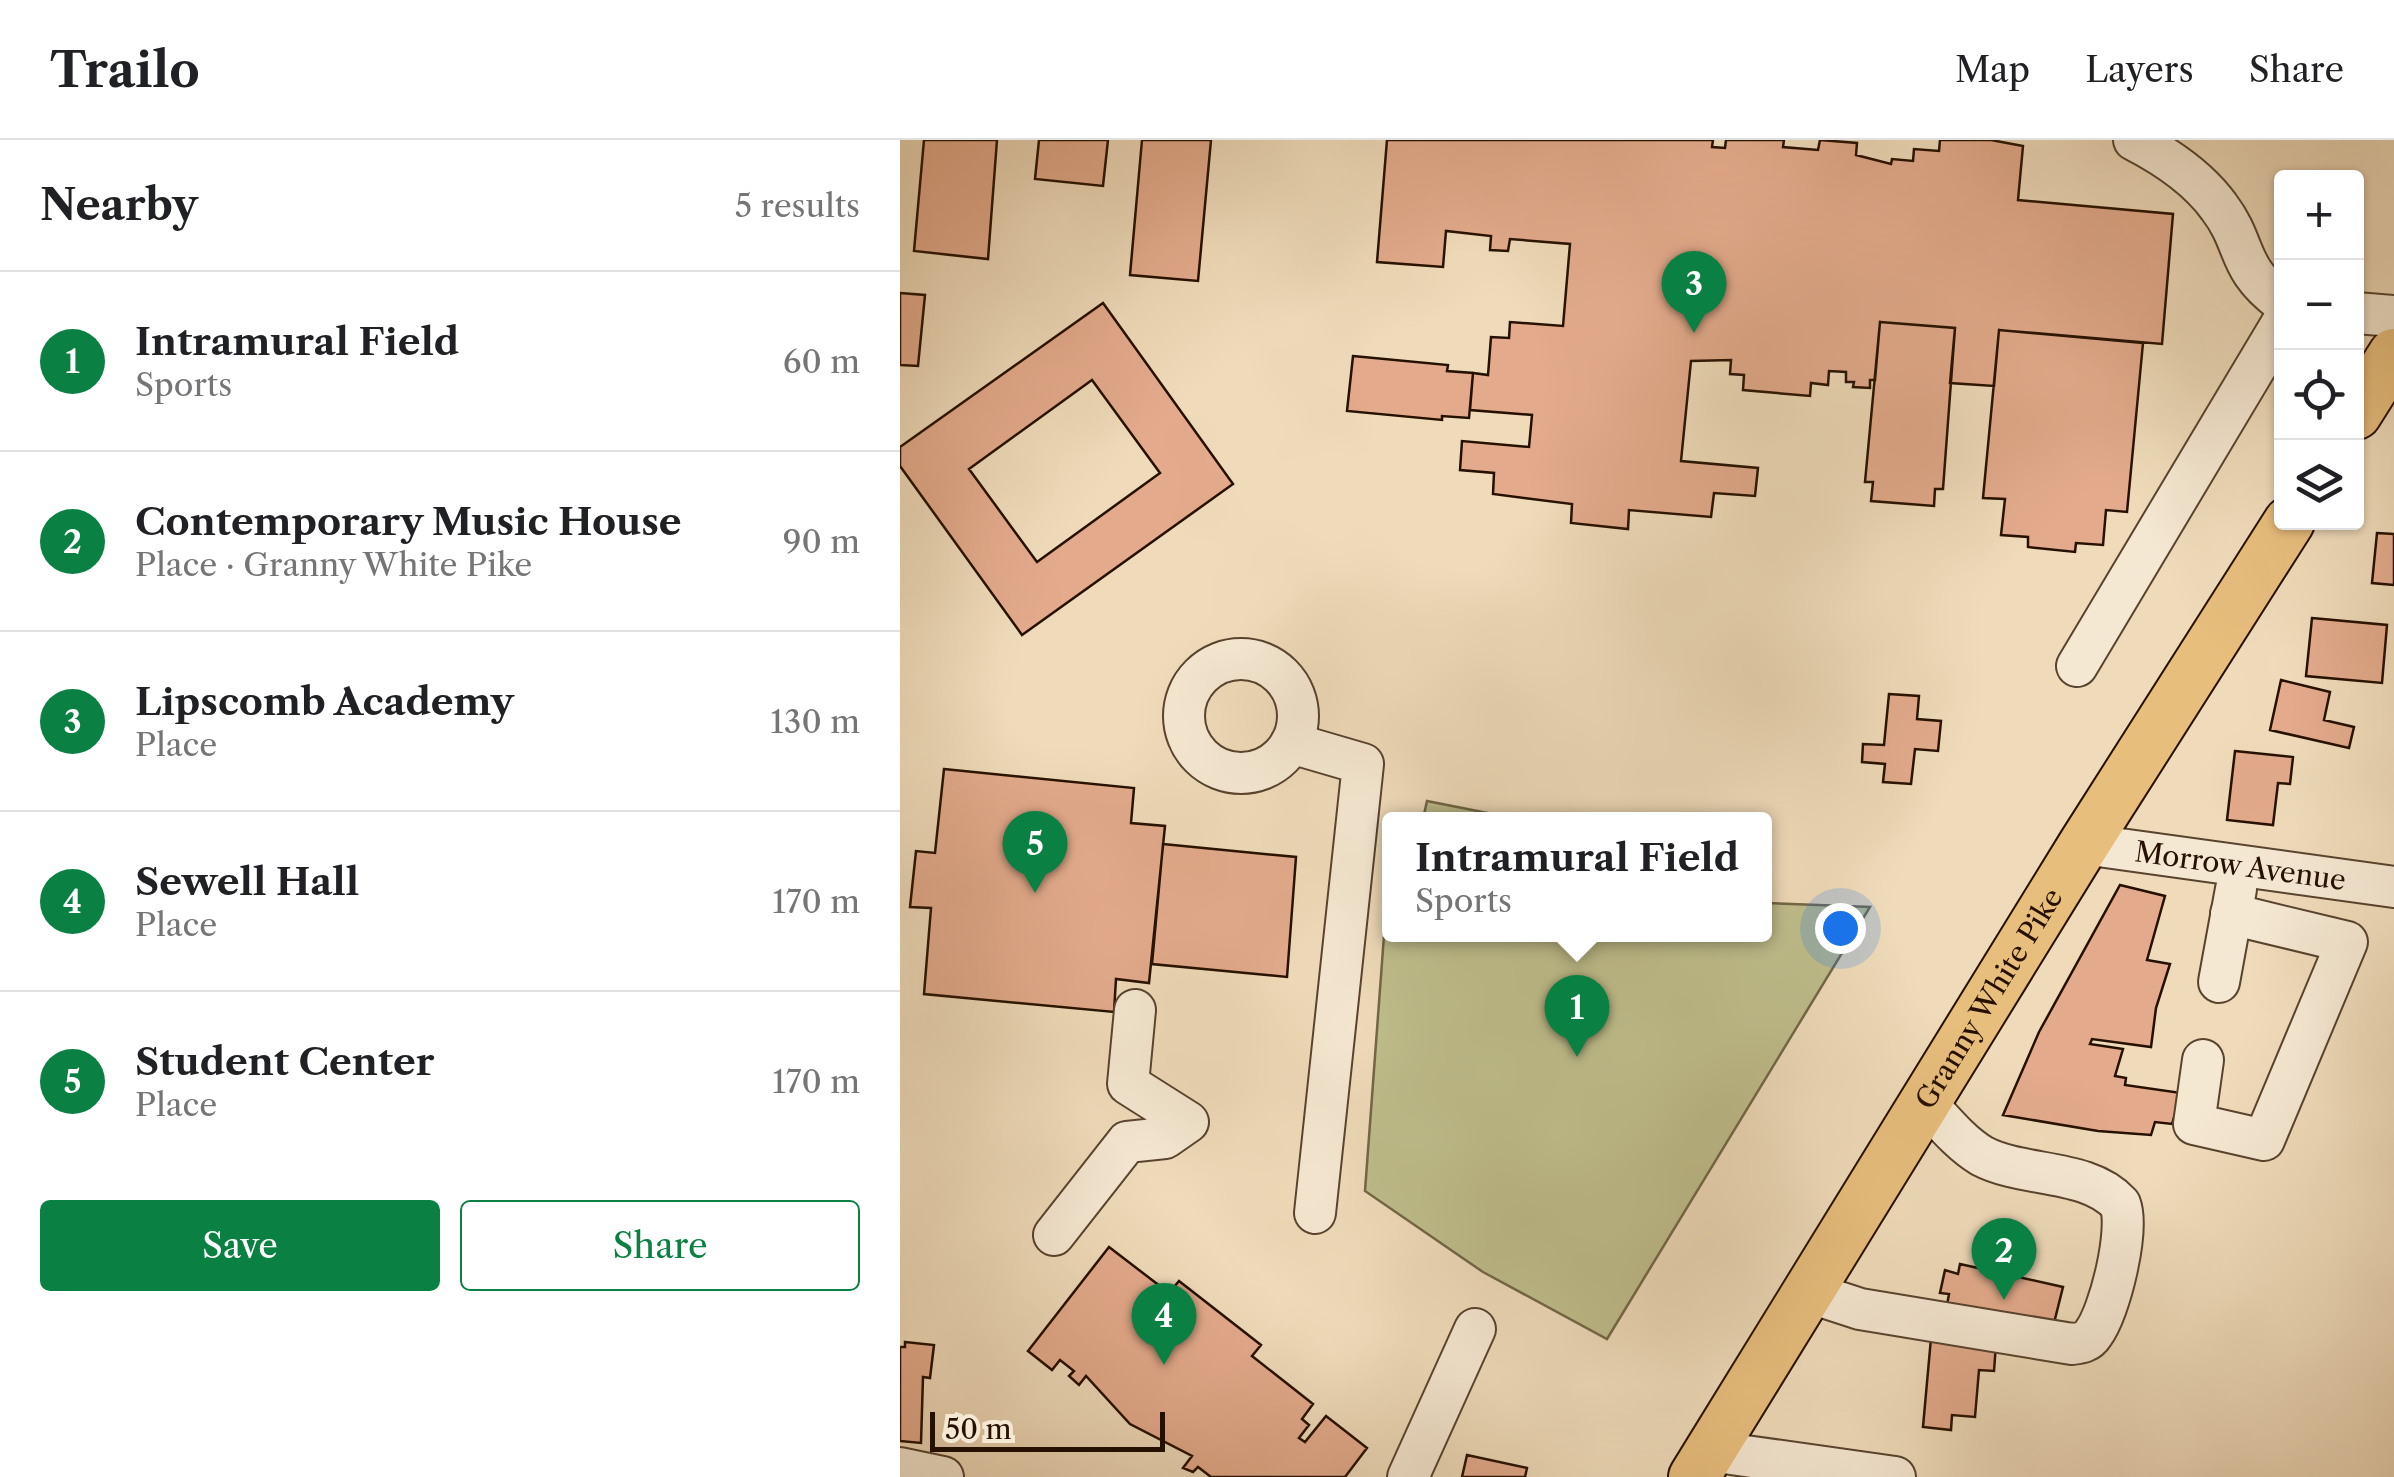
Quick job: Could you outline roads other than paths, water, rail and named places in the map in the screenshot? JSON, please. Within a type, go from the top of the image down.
[{"type":"main road","points":[[2364,401],[2394,354]]},
{"type":"main road","name":"Granny White Pike","points":[[1702,1464],[2084,844],[2284,530]]},
{"type":"street","points":[[2152,144],[2220,208],[2254,282],[2274,296]]},
{"type":"street","points":[[2364,314],[2394,316]]},
{"type":"street","points":[[2077,666],[2274,336]]},
{"type":"street","points":[[1291,743],[1363,764],[1315,1213]]},
{"type":"street","name":"Morrow Avenue","points":[[2084,844],[2394,886]]},
{"type":"street","points":[[2220,982],[2240,866]]},
{"type":"street","points":[[2204,1060],[2194,1124],[2264,1140],[2347,942],[2231,914]]},
{"type":"street","points":[[1054,1234],[1127,1142],[1165,1138],[1188,1122],[1128,1084],[1135,1010]]},
{"type":"street","points":[[1808,1292],[1860,1309],[2072,1344],[2094,1333],[2108,1298],[2124,1228],[2120,1204],[2094,1185],[2032,1173],[1979,1154],[1925,1102]]},
{"type":"street","points":[[1408,1477],[1475,1328]]},
{"type":"street","points":[[1702,1464],[1895,1477]]},
{"type":"street","points":[[900,1468],[943,1477]]},
{"type":"place","name":"Lipscomb Academy","points":[[1694,333]]},
{"type":"place","name":"Student Center","points":[[1035,893]]},
{"type":"place","name":"Intramural Field","points":[[1577,1057]]},
{"type":"place","name":"Contemporary Music House","points":[[2004,1300]]},
{"type":"place","name":"Sewell Hall","points":[[1164,1365]]}]
